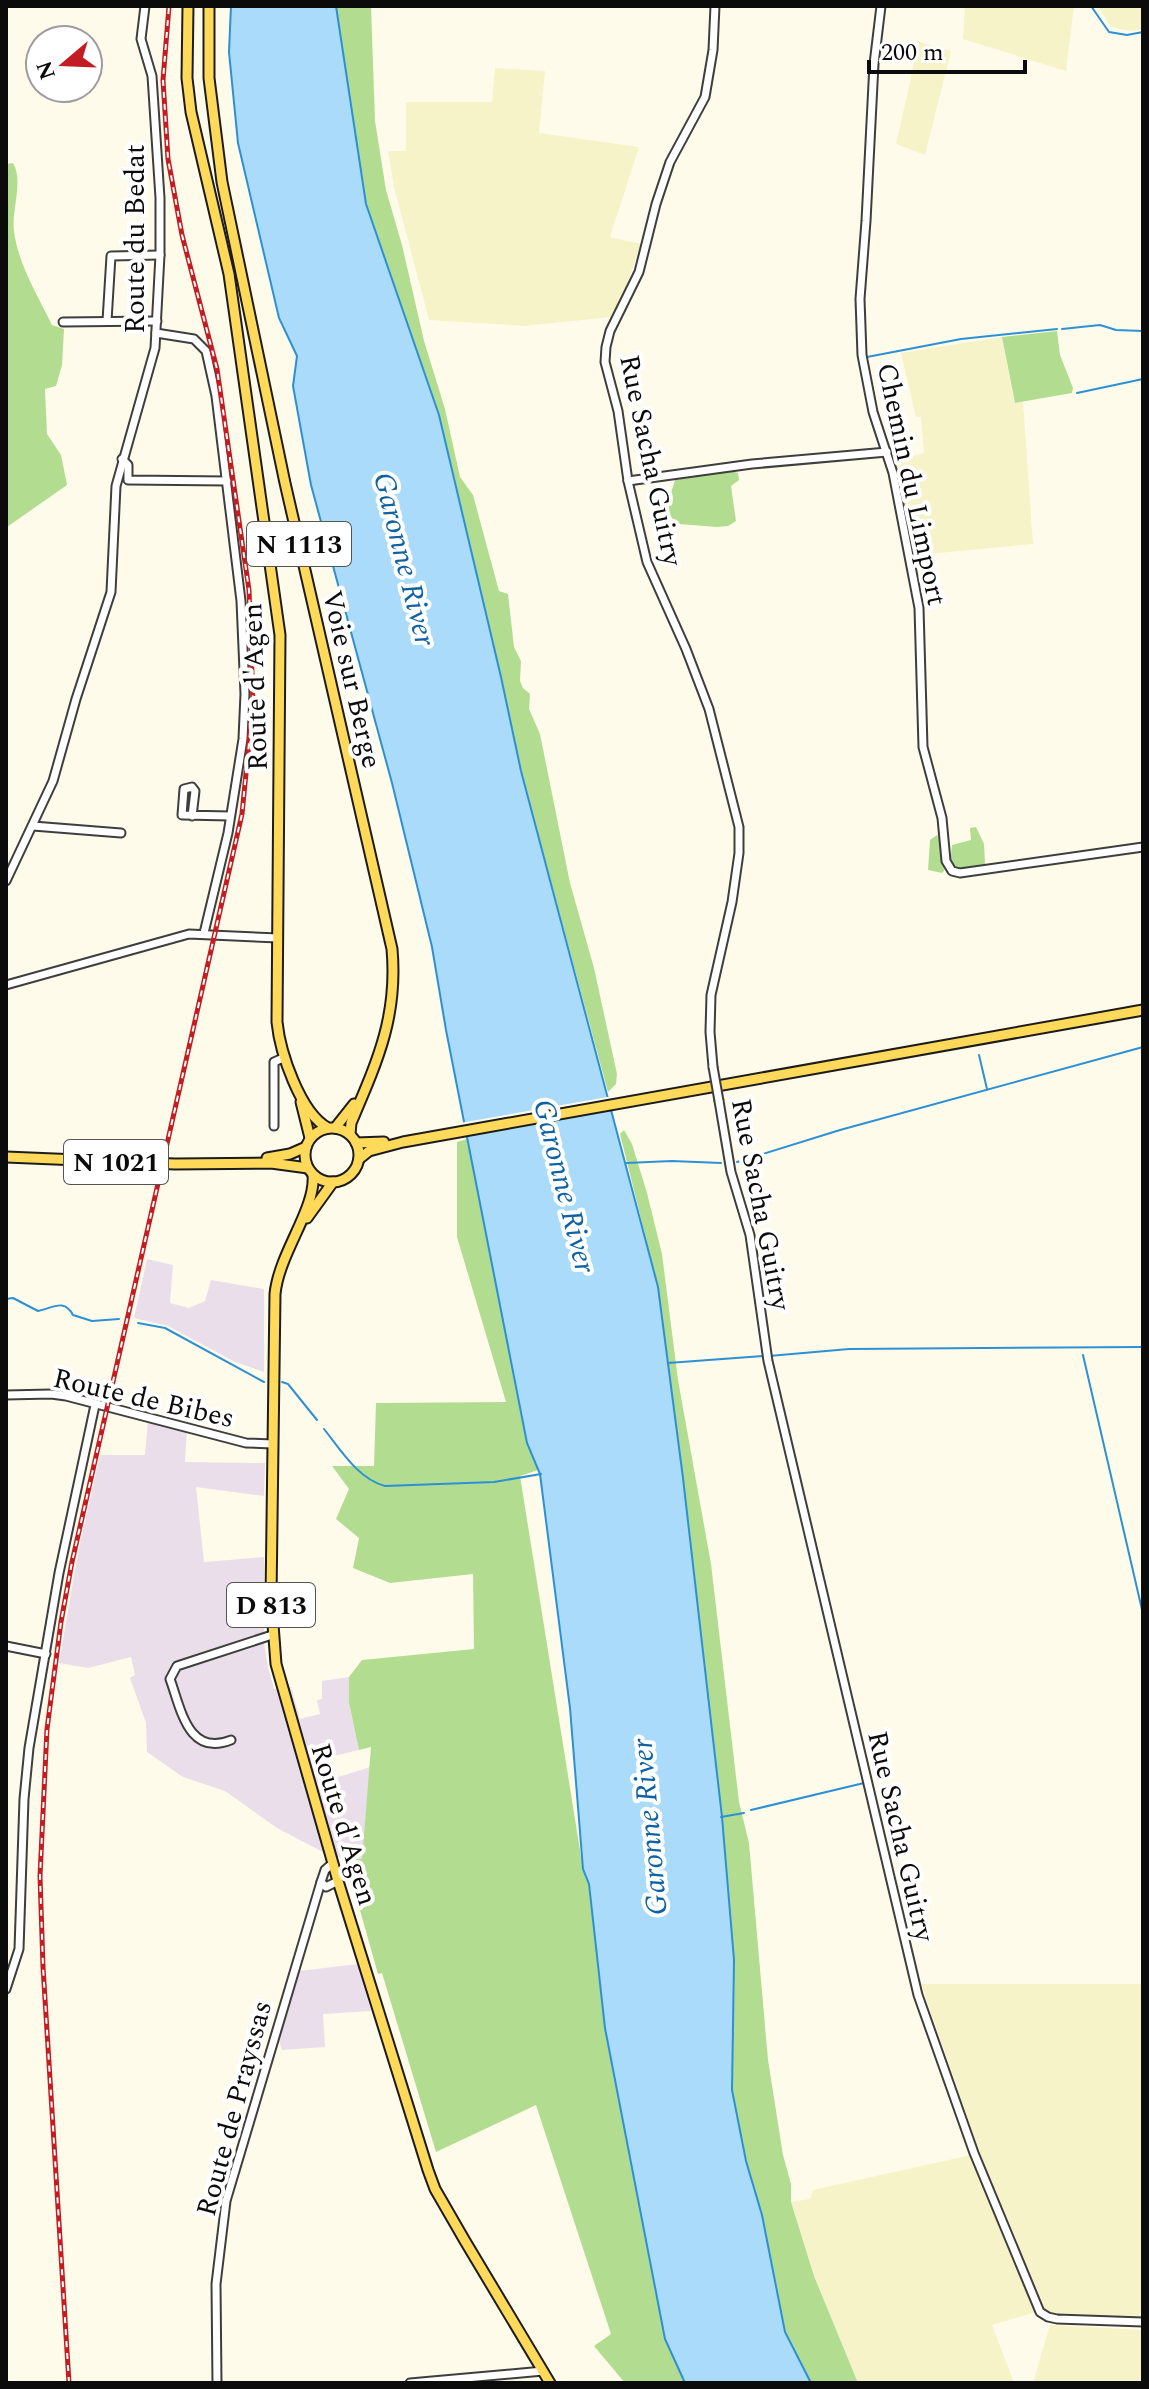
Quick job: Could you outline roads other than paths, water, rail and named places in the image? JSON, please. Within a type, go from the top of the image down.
[{"type":"main road","name":"Route d'Agen","points":[[188,6],[187,78],[191,112],[229,274],[280,635],[277,1022],[283,1058],[309,1125],[308,1143]]},
{"type":"main road","name":"Voie sur Berge","points":[[209,6],[209,78],[222,182],[285,483],[390,938],[391,1011],[383,1047],[370,1077]]},
{"type":"main road","points":[[407,1141],[353,1139],[332,1128],[318,1131],[308,1143],[304,1158],[310,1171],[324,1181],[333,1182],[348,1177],[359,1159],[369,1151],[407,1141],[1143,1010]]},
{"type":"main road","name":"N 1113","points":[[332,1128],[370,1077]]},
{"type":"main road","name":"N 1113","points":[[353,1139],[350,1126],[370,1077]]},
{"type":"main road","name":"Route d'Agen","points":[[294,1083],[318,1120],[332,1128]]},
{"type":"main road","points":[[353,1139],[359,1159]]},
{"type":"main road","name":"N 1021","points":[[226,1163],[284,1155],[308,1143]]},
{"type":"main road","name":"N 1021","points":[[6,1157],[175,1164],[286,1164],[310,1171]]},
{"type":"main road","name":"Route d'Agen","points":[[310,1171],[312,1194],[286,1251],[275,1294],[272,1635],[284,1695],[338,1881],[435,2189],[543,2371]]},
{"type":"main road","name":"Route d'Agen","points":[[286,1251],[333,1182]]},
{"type":"main road","name":"D 813","points":[[543,2371],[550,2383]]},
{"type":"street","name":"Route du Bedat","points":[[6,881],[59,765],[76,699],[111,592],[113,508],[122,459],[153,364],[160,255],[160,198],[152,76],[141,39],[145,6]]},
{"type":"street","name":"Rue Sacha Guitry","points":[[715,6],[713,50],[705,97],[670,162],[639,272],[611,329],[606,347],[607,372],[618,411],[628,481],[650,570],[709,709],[739,827],[739,853],[732,902],[711,995],[713,1067],[729,1164],[750,1235],[768,1361],[918,1995],[974,2153],[1040,2312],[1057,2319],[1143,2322]]},
{"type":"street","name":"Chemin du Limport","points":[[881,6],[874,64],[860,311],[862,355],[868,394],[887,452],[919,608],[923,747],[942,818],[948,866],[956,873],[970,872],[1143,847]]},
{"type":"street","points":[[107,321],[111,256],[160,255]]},
{"type":"street","points":[[63,322],[157,321]]},
{"type":"street","points":[[156,333],[194,339],[206,351],[216,396],[241,601],[245,694],[243,739],[225,850],[204,933]]},
{"type":"street","points":[[628,481],[752,464],[887,452]]},
{"type":"street","points":[[122,459],[128,465],[128,480],[227,481]]},
{"type":"street","points":[[192,816],[230,816]]},
{"type":"street","points":[[33,826],[121,833]]},
{"type":"street","points":[[6,985],[189,934],[278,938]]},
{"type":"street","points":[[274,1126],[274,1062],[283,1058]]},
{"type":"street","name":"Route de Bibes","points":[[6,1395],[51,1394],[246,1443],[273,1444]]},
{"type":"street","points":[[6,1989],[19,1949],[24,1799],[29,1748],[59,1573],[95,1405]]},
{"type":"street","points":[[231,1740],[213,1745],[189,1731],[170,1679],[177,1666],[272,1635]]},
{"type":"street","points":[[6,1646],[46,1654]]},
{"type":"street","points":[[333,1863],[325,1870],[324,1884],[338,1881]]},
{"type":"street","name":"Route de Prayssas","points":[[217,2383],[216,2284],[226,2201],[317,1896],[324,1884]]},
{"type":"street","points":[[410,2383],[543,2371]]},
{"type":"water","name":"Garonne River","points":[[231,6],[336,6],[366,204],[439,415],[521,771],[658,1287],[722,1817],[734,1960],[732,2090],[746,2161],[762,2215],[785,2332],[811,2383],[685,2383],[665,2339],[605,2028],[589,1884],[583,1869],[570,1708],[540,1474],[527,1443],[432,947],[392,783],[311,485],[293,386],[297,356],[279,318],[238,143],[229,52]]},
{"type":"waterway","points":[[1091,6],[1109,32],[1127,35],[1143,32]]},
{"type":"waterway","points":[[1062,329],[1100,325],[1116,330],[1143,331]]},
{"type":"waterway","points":[[867,357],[961,339],[1057,329]]},
{"type":"waterway","points":[[1077,393],[1143,379]]},
{"type":"waterway","points":[[737,1162],[840,1130],[1143,1047]]},
{"type":"waterway","points":[[979,1055],[987,1089]]},
{"type":"waterway","points":[[626,1163],[721,1163]]},
{"type":"waterway","points":[[6,1299],[13,1298],[38,1311],[62,1305],[73,1315],[92,1321],[119,1319]]},
{"type":"waterway","points":[[138,1323],[165,1328],[264,1382]]},
{"type":"waterway","points":[[769,1356],[849,1349],[1143,1347]]},
{"type":"waterway","points":[[1083,1355],[1143,1614]]},
{"type":"waterway","points":[[668,1363],[763,1356]]},
{"type":"waterway","points":[[282,1382],[288,1384],[317,1420]]},
{"type":"waterway","points":[[324,1429],[358,1470],[385,1486],[494,1482],[541,1474]]},
{"type":"waterway","points":[[751,1810],[864,1783]]},
{"type":"waterway","points":[[721,1817],[744,1813]]},
{"type":"railway","points":[[69,2383],[43,1967],[40,1876],[47,1729],[72,1562],[242,814],[253,702],[249,590],[217,369],[182,235],[168,159],[163,80],[169,6]]}]
